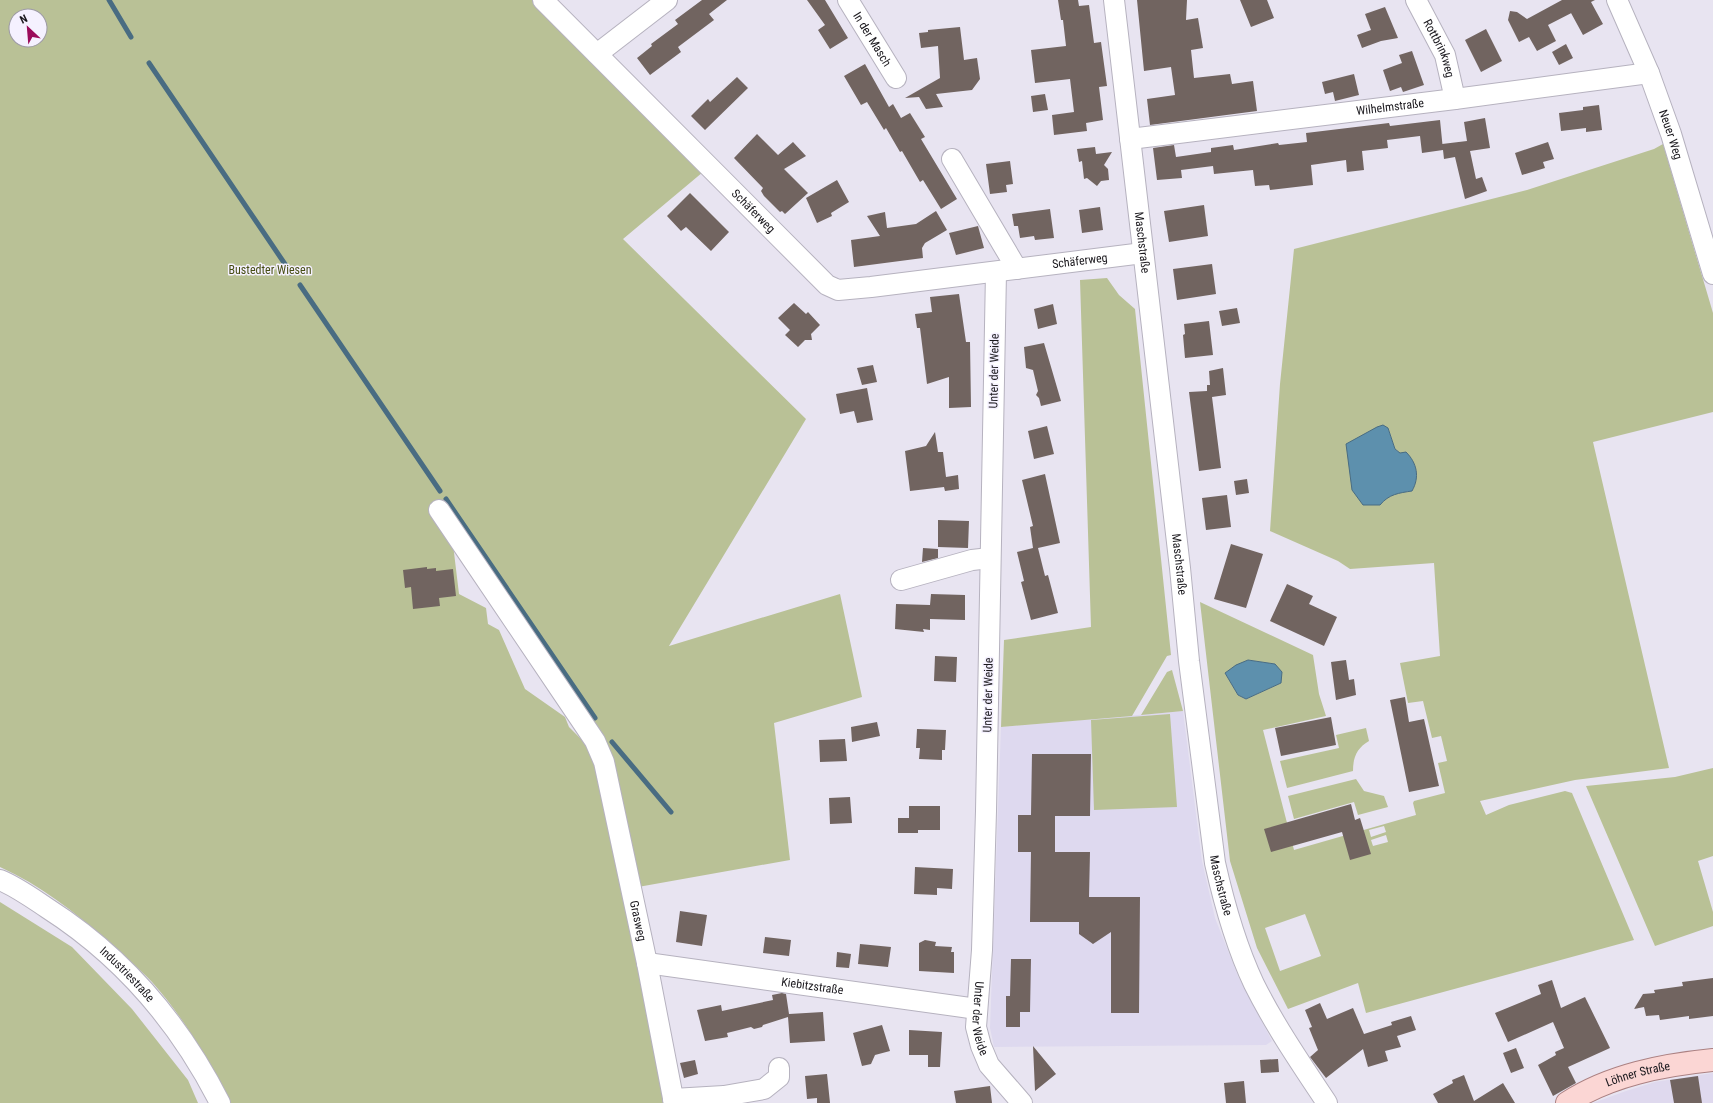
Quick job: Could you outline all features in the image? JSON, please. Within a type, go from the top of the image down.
[{"type":"main road","name":"Löhner Straße","points":[[1567,1103],[1608,1083],[1640,1072],[1662,1067],[1713,1060]]},
{"type":"street","name":"Schäferweg","points":[[543,0],[827,285],[838,290],[1143,253]]},
{"type":"street","points":[[597,54],[667,0]]},
{"type":"street","name":"In der Masch","points":[[848,0],[896,78]]},
{"type":"street","name":"Maschstraße","points":[[1114,0],[1180,568],[1189,661],[1215,863],[1236,936],[1254,983],[1272,1017],[1327,1103]]},
{"type":"street","name":"Rottbrinkweg","points":[[1416,0],[1445,54],[1455,99]]},
{"type":"street","name":"Neuer Weg","points":[[1617,0],[1649,73],[1671,134],[1713,274]]},
{"type":"street","name":"Wilhelmstraße","points":[[1130,139],[1455,99],[1649,73]]},
{"type":"street","points":[[952,158],[1018,269]]},
{"type":"street","name":"Unter der Weide","points":[[996,272],[986,819],[982,950],[976,1028],[984,1055],[989,1065],[1022,1103]]},
{"type":"street","name":"Grasweg","points":[[439,510],[595,741],[604,762],[647,963],[673,1101]]},
{"type":"street","points":[[901,580],[972,560],[990,558]]},
{"type":"street","name":"Industriestraße","points":[[0,880],[73,924],[109,954],[146,991],[178,1032],[208,1078],[220,1103]]},
{"type":"street","name":"Kiebitzstraße","points":[[647,963],[978,1009]]},
{"type":"street","points":[[673,1101],[724,1096],[764,1089],[779,1077],[779,1068]]},
{"type":"shaded area","points":[[1183,711],[1202,861],[1215,918],[1238,976],[1272,1041],[1266,1045],[994,1047],[990,1028],[1001,727]]},
{"type":"shaded area","points":[[1713,1073],[1713,1103],[1593,1103],[1655,1082]]},
{"type":"green space","name":"Bustedter Wiesen","points":[[0,0],[532,0],[703,172],[623,239],[806,419],[669,646],[840,594],[862,697],[774,723],[790,860],[638,887],[605,748],[452,536],[459,594],[486,608],[488,624],[499,630],[525,689],[565,717],[569,727],[594,752],[669,1103],[228,1103],[213,1071],[195,1040],[175,1010],[152,982],[95,930],[70,910],[15,874],[0,867]]},
{"type":"green space","points":[[1663,144],[1713,313],[1713,412],[1593,442],[1669,768],[1575,780],[1480,801],[1486,815],[1509,805],[1565,791],[1572,793],[1634,940],[1366,1013],[1358,983],[1288,1009],[1257,948],[1230,861],[1200,602],[1313,655],[1319,694],[1326,716],[1263,730],[1294,850],[1416,815],[1413,803],[1414,801],[1445,793],[1438,763],[1447,761],[1441,736],[1432,738],[1423,701],[1408,703],[1400,663],[1440,656],[1434,563],[1350,569],[1338,561],[1270,531],[1280,384],[1294,249],[1527,190],[1654,149]],"holes":[[[1388,428],[1395,449],[1400,453],[1412,491],[1395,493],[1385,499]],[[1248,660],[1275,664],[1281,683],[1246,699],[1238,695],[1225,673]],[[1384,826],[1386,832],[1371,837],[1369,830]],[[1386,835],[1388,842],[1373,846],[1371,840]],[[1305,914],[1321,956],[1280,971],[1265,928]]]},
{"type":"green space","points":[[1107,278],[1119,295],[1135,309],[1171,655],[1167,656],[1132,716],[1001,727],[1004,640],[1091,627],[1080,280]]},
{"type":"green space","points":[[1172,670],[1183,711],[1141,715],[1167,672]]},
{"type":"green space","points":[[1170,714],[1177,807],[1094,810],[1091,720]]},
{"type":"green space","points":[[1366,728],[1369,741],[1356,753],[1353,771],[1287,788],[1280,761],[1339,748],[1336,735]]},
{"type":"green space","points":[[1713,768],[1713,856],[1698,861],[1713,912],[1713,926],[1655,946],[1586,786],[1675,777]]},
{"type":"green space","points":[[1356,779],[1364,791],[1384,796],[1388,807],[1358,815],[1354,802],[1294,819],[1288,796]]},
{"type":"green space","points":[[0,902],[72,947],[132,1009],[188,1080],[198,1103],[0,1103]]},
{"type":"water","points":[[1383,425],[1388,428],[1395,449],[1400,453],[1406,452],[1413,461],[1417,475],[1416,481],[1412,491],[1391,496],[1380,505],[1363,505],[1352,490],[1346,444]]},
{"type":"water","points":[[1248,660],[1275,664],[1282,672],[1281,683],[1246,699],[1238,695],[1225,673],[1236,665]]},
{"type":"building","points":[[702,0],[727,0],[709,14],[714,20],[678,47],[681,52],[650,75],[637,58],[652,46],[651,44],[678,24],[675,20]]},
{"type":"building","points":[[807,0],[825,0],[848,38],[830,49],[818,30],[825,25]]},
{"type":"building","points":[[1058,0],[1078,0],[1079,6],[1089,5],[1094,43],[1101,42],[1107,86],[1099,87],[1103,120],[1086,123],[1087,131],[1054,135],[1052,115],[1074,112],[1070,79],[1035,83],[1031,50],[1066,46],[1063,20],[1061,20]]},
{"type":"building","points":[[1137,0],[1187,0],[1186,20],[1198,18],[1203,48],[1191,50],[1194,78],[1230,74],[1232,84],[1253,81],[1257,111],[1150,125],[1147,99],[1175,95],[1171,67],[1144,71]]},
{"type":"building","points":[[1240,0],[1267,0],[1274,18],[1251,27]]},
{"type":"building","points":[[1562,0],[1595,0],[1591,2],[1603,24],[1583,35],[1571,13],[1548,25],[1556,41],[1537,51],[1529,37],[1519,42],[1508,20],[1510,11],[1517,12],[1527,19]]},
{"type":"building","points":[[1385,7],[1398,38],[1381,41],[1362,48],[1357,35],[1371,30],[1365,14]]},
{"type":"building","points":[[960,27],[964,60],[977,58],[980,79],[972,90],[936,94],[943,107],[926,109],[919,97],[905,98],[940,78],[938,46],[921,48],[919,33],[928,32],[928,30]]},
{"type":"building","points":[[1486,29],[1502,61],[1481,72],[1465,40]]},
{"type":"building","points":[[1566,44],[1573,58],[1559,65],[1552,52]]},
{"type":"building","points":[[1412,51],[1424,85],[1403,92],[1401,87],[1390,91],[1383,70],[1402,63],[1399,55]]},
{"type":"building","points":[[865,64],[889,107],[893,104],[901,118],[910,113],[925,137],[921,139],[957,199],[941,209],[923,180],[920,182],[902,151],[900,152],[886,128],[884,130],[867,102],[861,105],[844,76]]},
{"type":"building","points":[[1354,74],[1359,95],[1335,101],[1333,92],[1325,94],[1322,82]]},
{"type":"building","points":[[737,77],[748,88],[705,130],[691,116],[708,99],[710,102]]},
{"type":"building","points":[[1045,94],[1048,110],[1033,112],[1031,96]]},
{"type":"building","points":[[1599,105],[1602,130],[1586,132],[1586,128],[1561,131],[1559,113],[1583,110],[1583,107]]},
{"type":"building","points":[[1485,118],[1490,148],[1470,151],[1476,179],[1482,177],[1487,191],[1465,199],[1455,157],[1444,159],[1443,150],[1422,153],[1420,136],[1387,140],[1388,148],[1362,151],[1364,170],[1347,172],[1346,160],[1311,165],[1313,185],[1270,190],[1269,185],[1255,186],[1253,170],[1214,174],[1213,166],[1181,170],[1182,178],[1157,180],[1153,148],[1174,145],[1176,157],[1211,152],[1211,148],[1233,145],[1234,150],[1278,143],[1279,145],[1307,142],[1306,133],[1389,123],[1390,126],[1440,120],[1442,144],[1467,141],[1464,122]]},
{"type":"building","points":[[757,134],[778,155],[793,142],[806,156],[784,169],[808,193],[785,214],[782,211],[780,212],[764,196],[761,191],[763,188],[734,158]]},
{"type":"building","points":[[1548,142],[1554,159],[1543,162],[1545,168],[1522,175],[1515,153]]},
{"type":"building","points":[[1095,147],[1096,154],[1112,152],[1104,165],[1108,169],[1109,180],[1101,181],[1097,186],[1087,178],[1084,179],[1082,161],[1079,162],[1077,149]]},
{"type":"building","points":[[1010,161],[1013,184],[1006,185],[1007,192],[990,194],[986,164]]},
{"type":"building","points":[[837,180],[849,202],[831,213],[832,216],[817,223],[806,198]]},
{"type":"building","points":[[690,193],[729,232],[711,251],[686,227],[681,231],[667,216]]},
{"type":"building","points":[[1204,205],[1208,236],[1169,242],[1164,211]]},
{"type":"building","points":[[1100,207],[1103,230],[1082,233],[1079,210]]},
{"type":"building","points":[[1050,209],[1054,238],[1035,240],[1034,236],[1020,238],[1018,226],[1014,226],[1012,214]]},
{"type":"building","points":[[936,211],[947,230],[925,243],[922,248],[923,258],[854,267],[851,240],[880,236],[867,216],[885,212],[887,228],[916,224]]},
{"type":"building","points":[[978,226],[984,248],[956,255],[949,233]]},
{"type":"building","points":[[1212,264],[1216,294],[1177,300],[1173,269]]},
{"type":"building","points":[[959,294],[966,342],[970,342],[971,407],[949,408],[949,377],[927,384],[920,328],[917,328],[915,314],[932,312],[930,297]]},
{"type":"building","points":[[794,303],[806,314],[808,312],[820,325],[811,334],[812,340],[805,340],[798,347],[785,335],[790,330],[778,318]]},
{"type":"building","points":[[1053,304],[1057,324],[1038,329],[1034,309]]},
{"type":"building","points":[[1237,308],[1240,323],[1222,326],[1219,311]]},
{"type":"building","points":[[1209,321],[1213,355],[1185,358],[1183,335],[1185,334],[1184,324]]},
{"type":"building","points":[[1044,343],[1061,401],[1041,406],[1039,398],[1036,395],[1038,391],[1033,370],[1026,368],[1024,347]]},
{"type":"building","points":[[873,365],[877,382],[862,385],[857,368]]},
{"type":"building","points":[[1223,368],[1226,395],[1212,397],[1221,468],[1199,471],[1189,392],[1207,391],[1207,385],[1210,385],[1209,371]]},
{"type":"building","points":[[867,388],[873,420],[857,423],[854,411],[840,414],[836,394]]},
{"type":"building","points":[[1047,426],[1054,454],[1034,459],[1028,431]]},
{"type":"building","points":[[935,432],[938,452],[943,452],[946,477],[958,475],[959,489],[945,491],[944,487],[910,491],[905,451],[926,446]]},
{"type":"building","points":[[1045,474],[1060,543],[1038,548],[1045,576],[1048,575],[1058,613],[1031,620],[1021,582],[1024,581],[1017,552],[1033,548],[1030,527],[1033,526],[1022,480]]},
{"type":"building","points":[[1247,479],[1249,493],[1236,495],[1234,481]]},
{"type":"building","points":[[1227,495],[1231,527],[1206,530],[1202,498]]},
{"type":"building","points":[[938,520],[969,521],[968,548],[938,547]]},
{"type":"building","points":[[1231,544],[1263,554],[1246,608],[1214,599]]},
{"type":"building","points":[[923,548],[938,549],[938,558],[922,562]]},
{"type":"building","points":[[427,567],[427,569],[436,568],[436,571],[453,569],[456,596],[439,598],[440,606],[413,609],[411,587],[405,588],[403,570]]},
{"type":"building","points":[[1287,584],[1313,596],[1309,604],[1337,617],[1324,646],[1270,621]]},
{"type":"building","points":[[931,594],[965,595],[965,620],[930,619],[930,630],[923,629],[924,632],[895,629],[896,604],[930,605]]},
{"type":"building","points":[[935,656],[957,657],[956,682],[934,681]]},
{"type":"building","points":[[1346,660],[1349,680],[1354,679],[1356,695],[1336,700],[1331,662]]},
{"type":"building","points":[[1405,697],[1409,722],[1424,719],[1439,786],[1409,792],[1390,700]]},
{"type":"building","points":[[1331,717],[1336,745],[1281,756],[1275,728]]},
{"type":"building","points":[[877,722],[880,736],[852,742],[851,727]]},
{"type":"building","points":[[917,729],[946,730],[945,750],[942,750],[942,760],[919,759],[920,748],[916,748]]},
{"type":"building","points":[[845,739],[847,761],[820,762],[819,740]]},
{"type":"building","points":[[1032,754],[1091,754],[1090,816],[1055,816],[1055,852],[1090,852],[1089,897],[1140,897],[1139,1013],[1111,1013],[1111,932],[1093,944],[1079,934],[1079,922],[1030,922],[1031,852],[1018,852],[1018,815],[1031,815]]},
{"type":"building","points":[[850,797],[852,823],[830,824],[829,798]]},
{"type":"building","points":[[1351,804],[1355,820],[1360,818],[1371,854],[1350,860],[1342,832],[1271,852],[1264,829]]},
{"type":"building","points":[[909,806],[940,806],[940,830],[918,830],[918,833],[898,833],[898,818],[909,818]]},
{"type":"building","points":[[915,867],[953,869],[952,889],[937,888],[937,895],[914,894]]},
{"type":"building","points":[[680,911],[707,915],[702,946],[676,942]]},
{"type":"building","points":[[765,937],[791,940],[789,956],[763,953]]},
{"type":"building","points":[[925,940],[936,942],[935,946],[952,947],[951,952],[954,952],[954,973],[919,971],[919,943]]},
{"type":"building","points":[[860,944],[891,947],[888,967],[858,964]]},
{"type":"building","points":[[837,952],[851,954],[849,968],[836,967]]},
{"type":"building","points":[[1011,959],[1031,959],[1030,1012],[1020,1012],[1020,1027],[1006,1027],[1006,996],[1010,996]]},
{"type":"building","points":[[1713,978],[1713,1016],[1689,1019],[1689,1016],[1660,1020],[1659,1015],[1646,1016],[1644,1007],[1634,1009],[1643,994],[1655,993],[1654,990],[1683,986],[1682,982]]},
{"type":"building","points":[[1552,980],[1561,1008],[1585,997],[1610,1048],[1568,1067],[1576,1083],[1553,1096],[1538,1065],[1556,1055],[1555,1052],[1564,1048],[1553,1022],[1508,1042],[1495,1013],[1541,994],[1538,985]]},
{"type":"building","points":[[782,993],[786,994],[789,1014],[823,1012],[825,1041],[790,1043],[788,1017],[763,1025],[762,1027],[754,1029],[751,1027],[727,1033],[728,1037],[705,1041],[697,1010],[721,1005],[722,1011],[773,1000],[772,995]]},
{"type":"building","points":[[1320,1003],[1327,1019],[1353,1008],[1364,1034],[1392,1025],[1391,1022],[1411,1016],[1416,1030],[1397,1036],[1401,1047],[1385,1051],[1388,1061],[1368,1067],[1363,1049],[1326,1078],[1310,1057],[1318,1050],[1309,1028],[1312,1027],[1305,1010]]},
{"type":"building","points":[[882,1025],[890,1051],[875,1055],[871,1064],[862,1066],[853,1033]]},
{"type":"building","points":[[909,1030],[942,1032],[940,1067],[928,1067],[928,1055],[909,1055]]},
{"type":"building","points":[[1033,1046],[1056,1074],[1035,1091]]},
{"type":"building","points":[[1516,1048],[1524,1068],[1511,1073],[1503,1053]]},
{"type":"building","points":[[1278,1059],[1279,1072],[1261,1073],[1260,1060]]},
{"type":"building","points":[[695,1060],[698,1074],[684,1078],[680,1063]]},
{"type":"building","points":[[827,1074],[830,1103],[817,1103],[817,1098],[807,1099],[805,1076]]},
{"type":"building","points":[[1464,1075],[1474,1101],[1503,1083],[1515,1103],[1438,1103],[1433,1094],[1453,1083],[1452,1080]]},
{"type":"building","points":[[1698,1076],[1702,1103],[1674,1103],[1670,1080]]},
{"type":"building","points":[[1244,1081],[1246,1103],[1226,1103],[1224,1083]]},
{"type":"building","points":[[990,1086],[992,1103],[956,1103],[954,1091]]},
{"type":"waterway","points":[[109,0],[131,37]]},
{"type":"waterway","points":[[149,63],[291,273]]},
{"type":"waterway","points":[[300,285],[440,491]]},
{"type":"waterway","points":[[446,499],[595,718]]},
{"type":"waterway","points":[[612,742],[671,812]]}]
